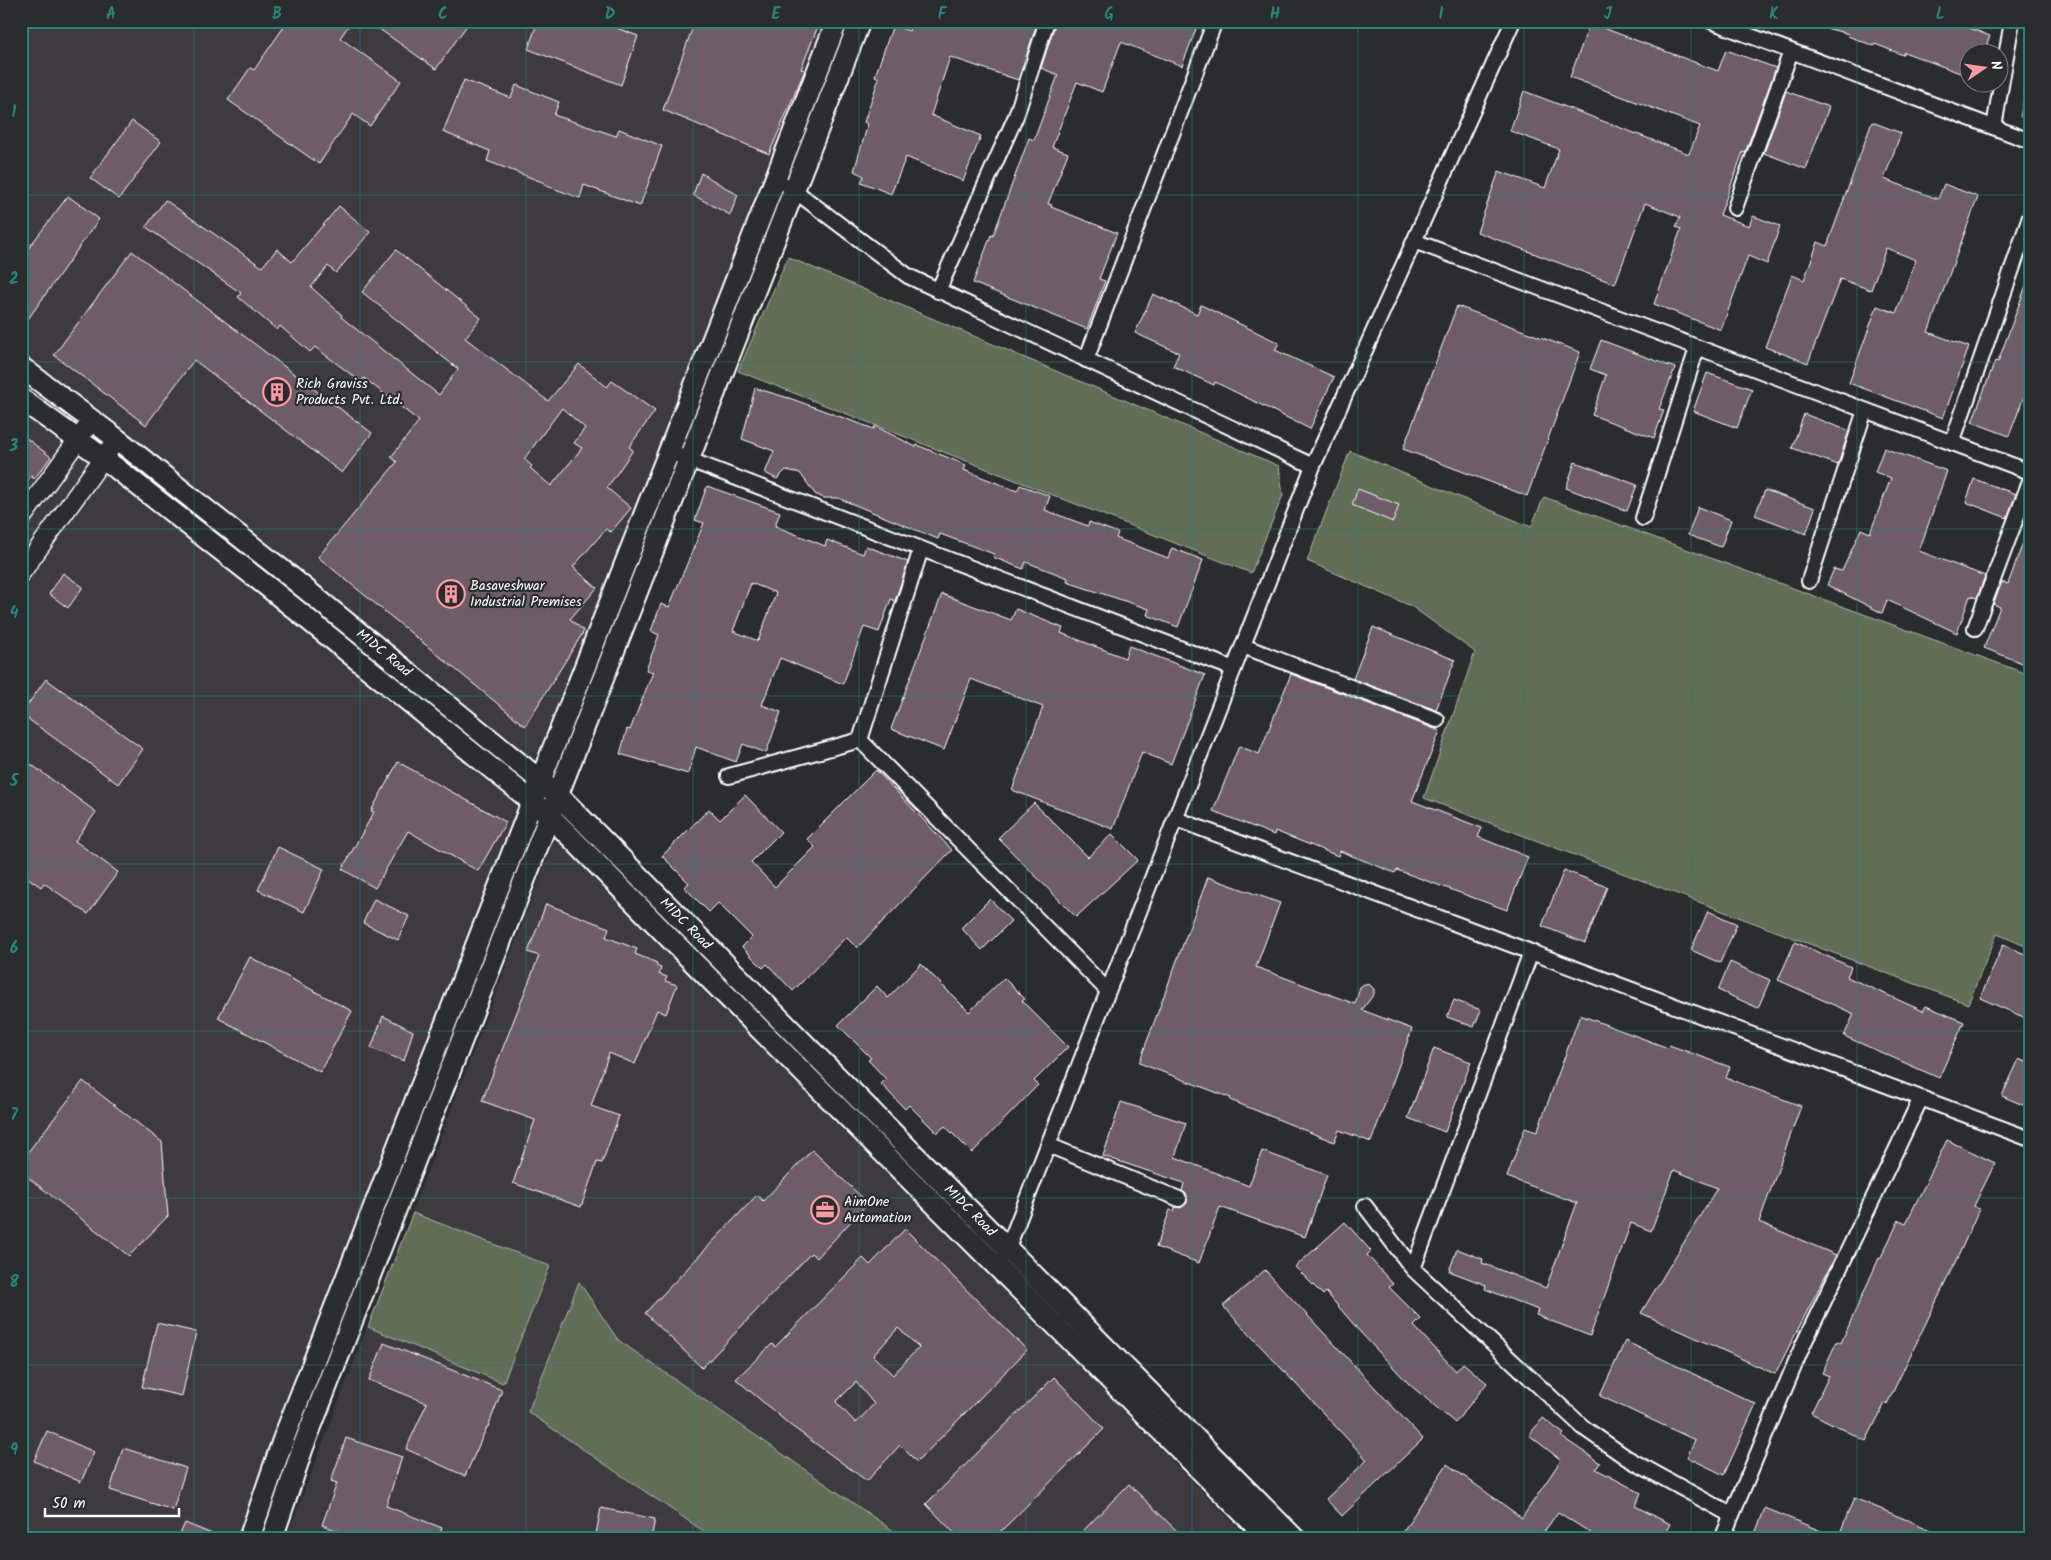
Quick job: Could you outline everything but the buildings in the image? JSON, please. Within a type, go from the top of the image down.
[{"type":"main road","points":[[249,1539],[283,1440],[837,21]]},
{"type":"main road","points":[[272,1539],[303,1447],[860,21]]},
{"type":"main road","name":"MIDC Road","points":[[21,368],[117,439],[282,570],[558,795],[1295,1539]]},
{"type":"main road","name":"MIDC Road","points":[[21,399],[102,457],[268,587],[550,816],[696,965],[1000,1267],[1269,1539]]},
{"type":"main road","points":[[441,727],[453,711]]},
{"type":"street","points":[[938,291],[1016,116],[1047,21]]},
{"type":"street","points":[[1086,360],[1215,21]]},
{"type":"street","points":[[1000,1267],[1313,466],[1513,21]]},
{"type":"street","points":[[1712,21],[2030,141]]},
{"type":"street","points":[[1994,127],[2012,21]]},
{"type":"street","points":[[1735,208],[1791,51]]},
{"type":"street","points":[[776,177],[908,276],[1313,466]]},
{"type":"street","points":[[1952,443],[2030,217]]},
{"type":"street","points":[[1414,241],[2030,472]]},
{"type":"street","points":[[1643,518],[1697,348]]},
{"type":"street","points":[[1809,581],[1865,410]]},
{"type":"street","points":[[21,519],[92,420]]},
{"type":"street","points":[[21,573],[102,457],[117,439]]},
{"type":"street","points":[[669,452],[1234,669]]},
{"type":"street","points":[[1975,628],[2030,480]]},
{"type":"street","points":[[860,740],[921,549]]},
{"type":"street","points":[[1243,646],[1437,720]]},
{"type":"street","points":[[729,776],[860,740]]},
{"type":"street","points":[[860,740],[1108,992]]},
{"type":"street","points":[[1176,819],[2030,1139]]},
{"type":"street","points":[[1413,1269],[1531,952]]},
{"type":"street","points":[[1722,1539],[1802,1347],[1921,1098]]},
{"type":"street","points":[[1048,1145],[1179,1199]]},
{"type":"street","points":[[1365,1206],[1413,1269],[1584,1428],[1627,1458],[1731,1516]]},
{"type":"shaded area","points":[[21,21],[843,21],[771,205],[536,755],[249,1539],[21,1539]]},
{"type":"shaded area","points":[[557,834],[1249,1539],[286,1539]]},
{"type":"green space","points":[[1966,21],[1992,21],[1990,30]]},
{"type":"green space","points":[[2030,62],[2030,120],[2020,117]]},
{"type":"green space","points":[[788,257],[1279,466],[1283,495],[1251,573],[738,371]]},
{"type":"green space","points":[[1350,451],[1531,527],[1544,497],[2030,675],[2030,948],[1997,934],[1968,1004],[1424,798],[1475,652],[1411,606],[1307,561]]},
{"type":"green space","points":[[413,1213],[550,1266],[503,1383],[368,1327]]},
{"type":"green space","points":[[579,1282],[618,1340],[905,1539],[715,1539],[528,1412]]},
{"type":"place","name":"Rich Graviss Products Pvt. Ltd.","points":[[277,392]]},
{"type":"place","name":"Basaveshwar Industrial Premises","points":[[451,594]]},
{"type":"place","name":"AimOne Automation","points":[[825,1210]]}]
